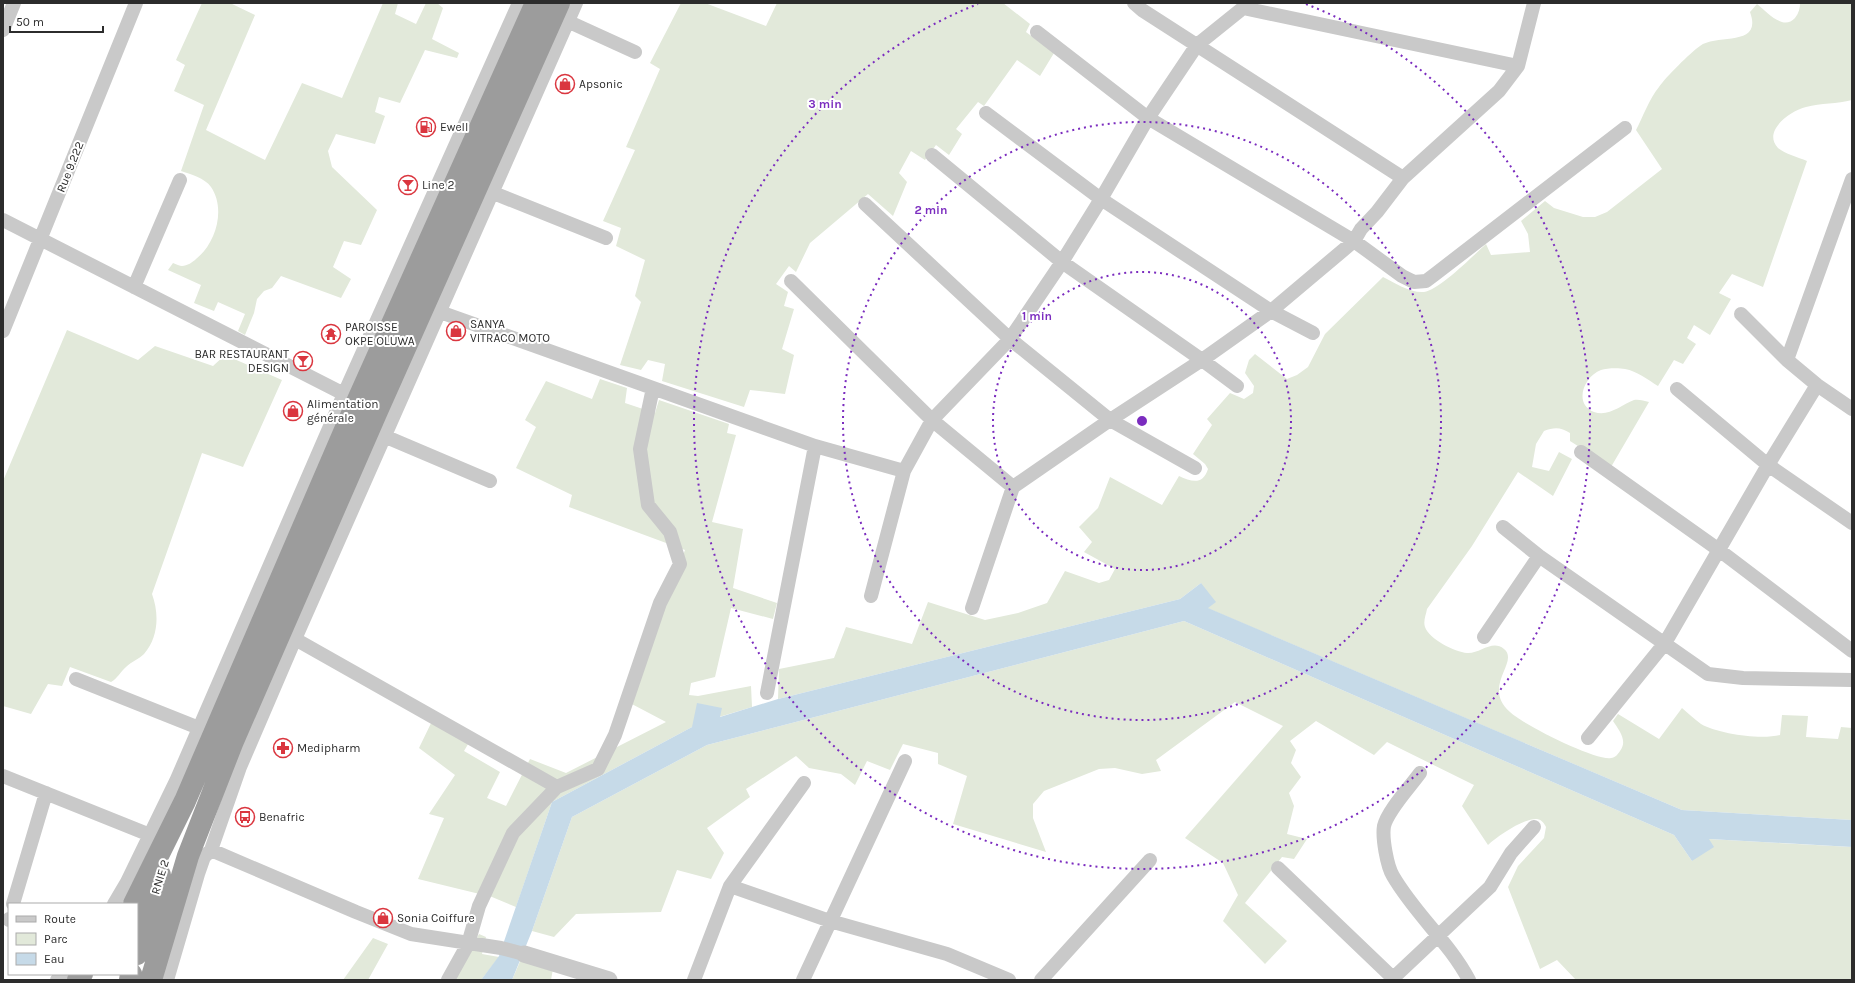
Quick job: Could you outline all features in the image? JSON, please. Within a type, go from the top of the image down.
[{"type":"highway","points":[[134,903],[185,800],[357,402],[521,4]]},
{"type":"highway","points":[[151,980],[188,856],[233,741],[376,411],[563,12]]},
{"type":"highway","points":[[185,800],[188,755]]},
{"type":"highway","name":"RNIE 2","points":[[138,951],[160,875],[185,800]]},
{"type":"street","points":[[3,30],[14,3]]},
{"type":"street","name":"Rue 9.222","points":[[3,331],[136,3]]},
{"type":"street","points":[[167,980],[198,874],[204,857],[211,850],[240,767],[294,639],[440,312],[491,192],[563,12],[576,3]]},
{"type":"street","points":[[972,608],[1013,487],[1110,420],[1202,360],[1271,311],[1354,241],[1361,229],[1378,212],[1403,178],[1499,92],[1518,66],[1534,3]]},
{"type":"street","points":[[115,903],[128,882],[188,755],[344,394],[521,4]]},
{"type":"street","points":[[1141,5],[1197,45],[1403,178]]},
{"type":"street","points":[[871,596],[904,471],[932,420],[1010,339],[1062,262],[1148,118],[1197,45],[1243,8],[1518,66]]},
{"type":"street","points":[[563,12],[635,52]]},
{"type":"street","points":[[1037,32],[1148,118],[1354,241],[1402,276],[1414,282],[1426,280],[1625,128]]},
{"type":"street","points":[[986,113],[1101,199],[1271,311],[1313,333]]},
{"type":"street","points":[[932,155],[1062,262],[1237,386]]},
{"type":"street","points":[[1787,360],[1852,179]]},
{"type":"street","points":[[134,287],[180,180]]},
{"type":"street","points":[[491,192],[606,238]]},
{"type":"street","points":[[865,204],[1010,339],[1110,420],[1195,468]]},
{"type":"street","points":[[3,220],[344,394]]},
{"type":"street","points":[[791,281],[932,420],[1013,487]]},
{"type":"street","points":[[440,312],[815,446],[904,471]]},
{"type":"street","points":[[1741,314],[1787,360],[1817,385],[1852,409]]},
{"type":"street","points":[[1588,738],[1665,643],[1768,465],[1817,385]]},
{"type":"street","points":[[448,980],[468,944],[479,906],[512,834],[557,787],[598,769],[615,735],[660,603],[680,564],[670,532],[648,505],[640,448],[653,388]]},
{"type":"street","points":[[1678,389],[1768,465],[1852,523]]},
{"type":"street","points":[[384,436],[490,481]]},
{"type":"street","points":[[768,693],[815,446]]},
{"type":"street","points":[[1581,452],[1719,550],[1852,651]]},
{"type":"street","points":[[1503,527],[1539,556],[1708,674],[1743,678],[1852,680]]},
{"type":"street","points":[[1484,638],[1539,556]]},
{"type":"street","points":[[294,639],[557,787]]},
{"type":"street","points":[[76,679],[199,728]]},
{"type":"street","points":[[803,980],[905,761]]},
{"type":"street","points":[[1420,773],[1384,825],[1383,836],[1389,867],[1393,876],[1461,965],[1469,980]]},
{"type":"street","points":[[3,776],[150,835]]},
{"type":"street","points":[[694,980],[730,886],[804,782]]},
{"type":"street","points":[[13,903],[46,793]]},
{"type":"street","points":[[1278,868],[1392,979],[1490,887],[1511,853],[1534,827]]},
{"type":"street","points":[[211,850],[411,934],[501,948],[609,980]]},
{"type":"street","points":[[1041,980],[1150,860]]},
{"type":"street","points":[[730,886],[830,921],[947,954],[1009,980]]},
{"type":"green space","points":[[202,3],[230,3],[255,15],[206,130],[265,160],[302,83],[342,98],[383,3],[398,3],[395,14],[416,24],[426,3],[437,3],[443,8],[432,39],[459,53],[457,58],[425,50],[400,103],[379,97],[375,112],[385,116],[375,144],[336,134],[328,151],[332,167],[377,210],[361,245],[344,241],[333,267],[351,279],[341,298],[281,276],[272,288],[264,291],[257,299],[254,313],[245,335],[238,331],[245,314],[218,302],[214,311],[194,303],[201,285],[168,270],[173,263],[182,266],[190,264],[195,260],[209,244],[217,225],[218,205],[211,187],[201,179],[181,171],[204,105],[174,91],[185,65],[176,60]]},
{"type":"green space","points":[[681,3],[705,3],[766,26],[777,3],[1003,3],[1030,24],[1026,32],[1054,53],[1040,76],[1017,60],[984,106],[978,102],[956,129],[962,134],[949,155],[936,145],[925,160],[911,151],[899,173],[907,182],[893,216],[868,194],[810,243],[796,272],[789,266],[776,284],[788,292],[784,306],[794,309],[782,349],[794,355],[785,394],[750,390],[744,407],[662,381],[665,364],[648,360],[641,370],[620,365],[641,302],[635,296],[645,260],[616,246],[621,228],[603,221],[635,150],[626,147],[660,69],[650,63]]},
{"type":"green space","points":[[1800,3],[1852,3],[1852,100],[1800,109],[1786,117],[1780,123],[1773,135],[1774,142],[1778,148],[1788,154],[1807,161],[1763,287],[1732,274],[1719,293],[1731,299],[1710,335],[1694,325],[1687,338],[1696,344],[1683,364],[1674,360],[1658,386],[1629,370],[1610,369],[1601,370],[1595,373],[1590,378],[1583,390],[1584,403],[1594,412],[1610,412],[1634,400],[1649,402],[1611,467],[1570,441],[1570,433],[1567,431],[1557,428],[1544,431],[1536,444],[1532,467],[1549,471],[1559,452],[1572,459],[1553,496],[1518,472],[1472,546],[1427,609],[1424,625],[1427,632],[1437,640],[1462,652],[1472,653],[1490,646],[1499,646],[1504,649],[1508,654],[1508,661],[1502,676],[1499,693],[1502,702],[1510,712],[1517,718],[1559,741],[1591,754],[1603,757],[1611,758],[1616,756],[1622,747],[1622,736],[1613,721],[1618,714],[1659,739],[1682,708],[1701,724],[1709,728],[1740,735],[1762,737],[1780,735],[1782,715],[1808,716],[1806,737],[1838,739],[1841,727],[1852,728],[1852,820],[1682,810],[1207,608],[1201,583],[1180,599],[778,699],[779,669],[834,658],[846,627],[912,644],[928,602],[985,620],[1018,613],[1047,603],[1065,571],[1099,583],[1109,580],[1115,569],[1084,552],[1092,542],[1079,527],[1098,508],[1110,477],[1162,505],[1179,476],[1193,481],[1203,478],[1208,469],[1205,464],[1193,454],[1212,425],[1207,419],[1230,393],[1244,399],[1253,393],[1254,386],[1245,373],[1249,360],[1255,354],[1287,379],[1297,375],[1308,367],[1325,334],[1383,277],[1413,291],[1424,292],[1430,290],[1447,279],[1486,244],[1491,255],[1530,252],[1528,234],[1521,221],[1545,201],[1554,208],[1583,217],[1595,217],[1607,212],[1662,169],[1636,130],[1652,97],[1667,77],[1684,59],[1700,46],[1717,40],[1736,38],[1750,31],[1752,23],[1750,12],[1757,4],[1775,19],[1785,22],[1795,18],[1799,10]]},
{"type":"green space","points":[[67,330],[138,360],[155,346],[213,366],[225,355],[282,380],[243,467],[202,453],[152,594],[156,609],[155,633],[153,640],[144,654],[128,665],[111,682],[70,667],[62,686],[48,684],[31,714],[3,706],[3,481]]},
{"type":"green space","points":[[600,379],[627,388],[625,403],[655,413],[659,400],[729,424],[727,433],[736,435],[712,522],[743,529],[733,588],[777,603],[773,619],[731,608],[715,677],[691,683],[689,695],[698,696],[751,686],[752,707],[719,717],[721,708],[692,727],[552,802],[516,907],[492,897],[418,879],[444,818],[429,814],[455,775],[419,748],[435,715],[474,734],[464,751],[500,772],[487,798],[506,806],[530,759],[566,773],[666,722],[628,702],[685,550],[569,507],[572,495],[516,468],[536,427],[525,420],[546,381],[592,399]]},
{"type":"green space","points":[[1184,621],[1674,835],[1692,861],[1708,839],[1852,847],[1852,980],[1576,980],[1557,960],[1540,969],[1508,887],[1518,866],[1544,838],[1546,827],[1543,822],[1537,819],[1525,821],[1504,833],[1488,845],[1462,806],[1474,785],[1387,742],[1374,755],[1316,721],[1290,741],[1296,750],[1291,763],[1301,777],[1289,793],[1294,806],[1287,834],[1307,839],[1294,859],[1282,857],[1245,903],[1287,941],[1265,964],[1223,921],[1238,895],[1223,863],[1185,838],[1283,726],[1235,702],[1156,760],[1161,771],[1142,774],[1115,768],[1099,769],[1044,791],[1033,804],[1033,818],[1046,852],[953,824],[967,776],[938,764],[938,753],[903,744],[890,770],[867,761],[855,785],[841,774],[809,768],[796,756],[746,789],[750,797],[707,828],[724,853],[711,879],[677,870],[661,912],[576,914],[554,937],[532,931],[572,817],[707,745]]},
{"type":"green space","points":[[479,934],[486,937],[482,954],[499,957],[481,980],[455,980]]},
{"type":"green space","points":[[373,938],[388,944],[368,980],[343,980]]},
{"type":"green space","points":[[521,959],[554,963],[551,980],[512,980]]},
{"type":"water","points":[[1201,583],[1216,602],[1208,608],[1682,810],[1852,820],[1852,847],[1709,839],[1714,847],[1692,861],[1674,835],[1184,621],[707,745],[572,817],[532,931],[512,980],[481,980],[499,956],[552,802],[692,727],[697,703],[722,708],[720,717],[778,699],[1180,599]]},
{"type":"place","name":"Apsonic","points":[[565,84]]},
{"type":"place","name":"Ewell","points":[[426,127]]},
{"type":"place","name":"Line 2","points":[[408,185]]},
{"type":"place","name":"SANYA VITRACO MOTO","points":[[456,331]]},
{"type":"place","name":"PAROISSE OKPE OLUWA","points":[[331,334]]},
{"type":"place","name":"BAR RESTAURANT DESIGN","points":[[303,361]]},
{"type":"place","name":"Alimentation générale","points":[[293,411]]},
{"type":"place","name":"Medipharm","points":[[283,748]]},
{"type":"place","name":"Benafric","points":[[245,817]]},
{"type":"place","name":"Sonia Coiffure","points":[[383,918]]}]
